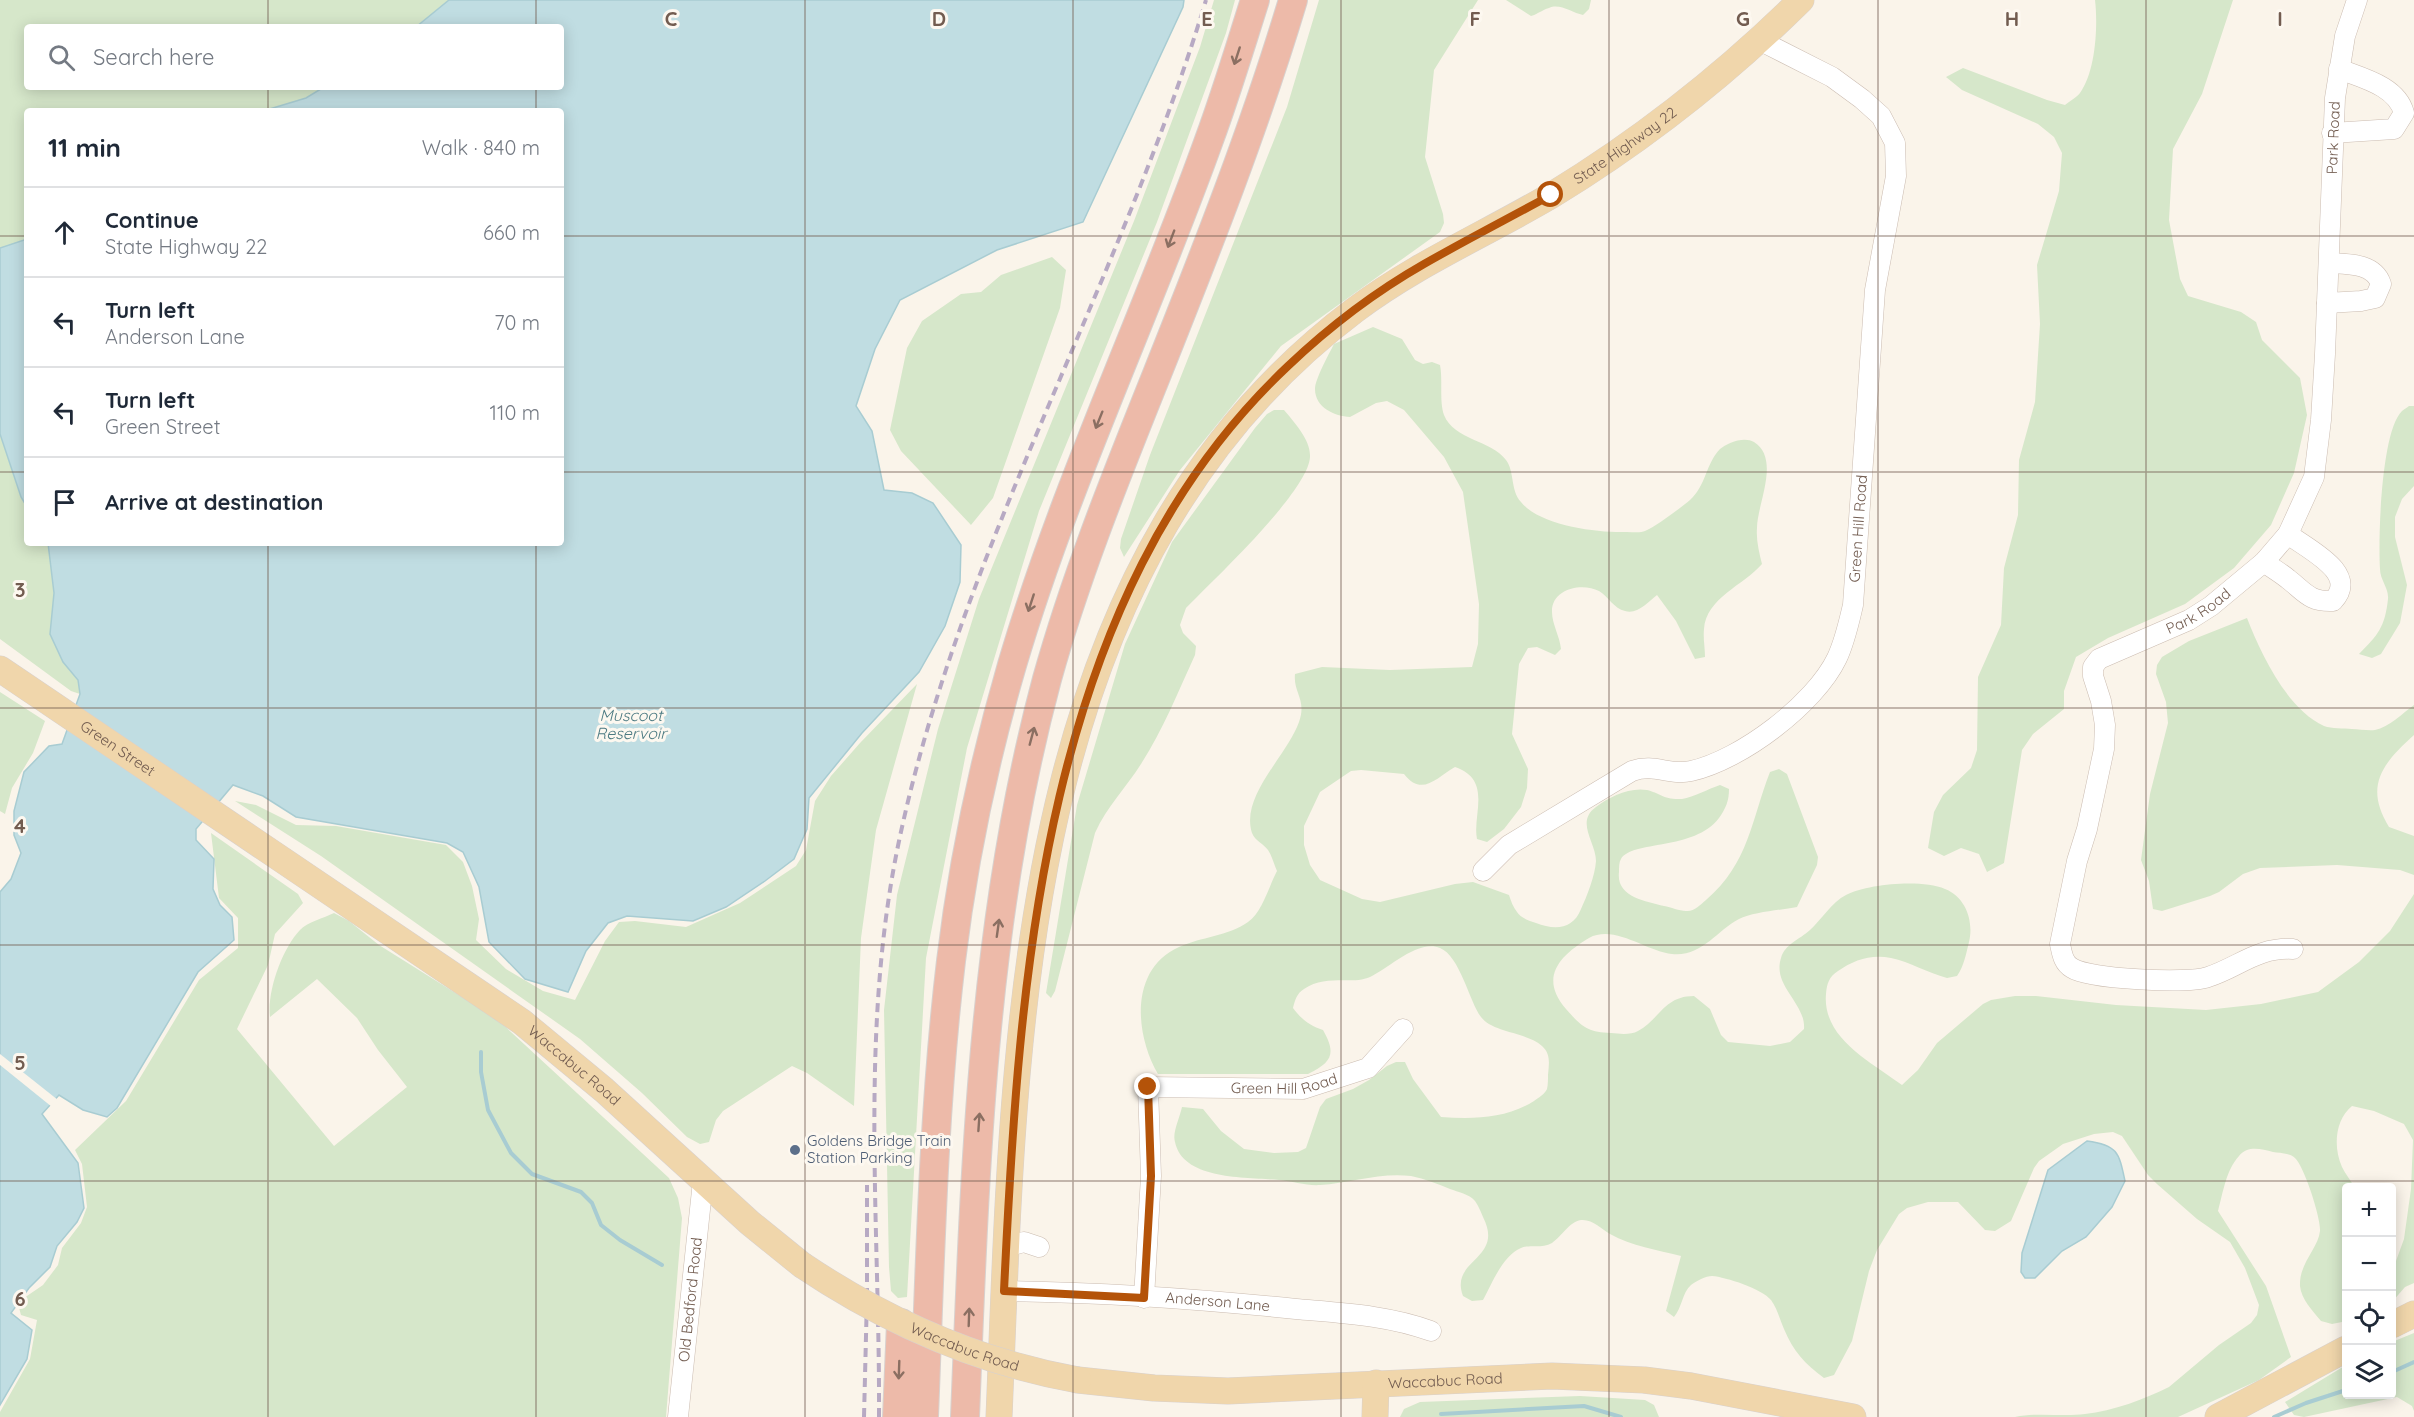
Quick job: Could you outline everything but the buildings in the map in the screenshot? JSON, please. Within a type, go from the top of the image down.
[{"type":"highway","points":[[924,1417],[937,1103],[943,1030],[962,884],[988,759],[1012,666],[1040,577],[1084,458],[1209,142],[1255,0]]},
{"type":"highway","points":[[965,1417],[975,1188],[986,1033],[1003,890],[1029,747],[1085,560],[1242,156],[1274,64],[1293,0]]},
{"type":"highway","points":[[897,1417],[901,1323]]},
{"type":"main road","name":"State Highway 22","points":[[999,1417],[1012,1125],[1023,1012],[1043,878],[1065,777],[1090,691],[1122,608],[1144,561],[1183,494],[1219,444],[1257,397],[1286,367],[1345,317],[1387,286],[1514,216],[1593,168],[1679,107],[1759,40],[1801,0]]},
{"type":"main road","name":"Green Street","points":[[0,669],[236,829]]},
{"type":"main road","name":"Waccabuc Road","points":[[236,829],[522,1022],[597,1084],[767,1238],[802,1265],[850,1296],[935,1340],[992,1360],[1045,1374],[1154,1388],[1218,1391],[1552,1376],[1644,1380],[1691,1386],[1853,1417]]},
{"type":"main road","points":[[2396,1323],[2414,1314]]},
{"type":"main road","points":[[2218,1417],[2342,1351]]},
{"type":"main road","points":[[1375,1417],[1376,1383]]},
{"type":"street","name":"Park Road","points":[[2293,949],[2278,948],[2263,951],[2207,978],[2163,982],[2088,973],[2071,968],[2063,958],[2060,944],[2104,748],[2105,725],[2101,701],[2093,676],[2093,667],[2099,659],[2189,620],[2211,606],[2264,562],[2288,534],[2314,477],[2321,420],[2330,263],[2332,133],[2345,36],[2357,0]]},
{"type":"street","name":"Green Hill Road","points":[[1483,871],[1509,845],[1632,771],[1645,767],[1671,772],[1690,772],[1716,763],[1764,736],[1808,699],[1825,678],[1837,658],[1846,634],[1853,604],[1875,290],[1896,176],[1895,143],[1881,116],[1862,99],[1832,77],[1759,40]]},
{"type":"street","points":[[2332,133],[2394,129],[2404,113],[2395,96],[2378,84],[2339,69]]},
{"type":"street","points":[[2327,303],[2375,298],[2381,284],[2379,278],[2370,269],[2330,263]]},
{"type":"street","points":[[2264,562],[2288,578],[2305,595],[2320,602],[2333,601],[2338,596],[2342,588],[2335,569],[2288,534]]},
{"type":"street","name":"Green Hill Road","points":[[1144,1298],[1151,1176],[1148,1087],[1303,1089],[1368,1068],[1402,1029]]},
{"type":"street","name":"Old Bedford Road","points":[[678,1417],[703,1181]]},
{"type":"street","points":[[1006,1247],[1024,1242],[1039,1247]]},
{"type":"street","name":"Anderson Lane","points":[[1004,1291],[1271,1306],[1380,1317],[1399,1320],[1431,1331]]},
{"type":"green space","points":[[0,0],[449,0],[420,24],[24,24],[24,90],[319,90],[306,98],[273,108],[24,108],[24,240],[0,248]]},
{"type":"green space","points":[[1214,0],[1235,0],[1226,33],[1157,222],[1039,511],[967,748],[926,958],[907,1297],[898,1298],[891,1291],[889,1267],[884,1010],[897,895],[938,729],[979,599],[1134,221],[1200,47]]},
{"type":"green space","points":[[1319,0],[1478,0],[1434,70],[1425,157],[1444,223],[1440,232],[1281,346],[1180,470],[1124,557],[1120,548],[1121,539],[1150,455],[1287,107]]},
{"type":"green space","points":[[1506,0],[1591,0],[1589,9],[1583,15],[1562,7],[1553,7],[1531,16]]},
{"type":"green space","points":[[2095,0],[2233,0],[2202,94],[2173,149],[2169,220],[2180,279],[2188,296],[2241,312],[2256,322],[2262,340],[2300,378],[2307,415],[2294,473],[2271,525],[2234,568],[2185,604],[2108,638],[2076,657],[2064,691],[2064,709],[2033,734],[2022,750],[2004,863],[1987,872],[1979,854],[1961,848],[1944,856],[1928,848],[1934,812],[1943,795],[1971,768],[1977,750],[1978,677],[2001,625],[2004,568],[2018,515],[2019,460],[2035,402],[2040,324],[2037,265],[2059,191],[2062,153],[2054,137],[2038,124],[1962,90],[1946,77],[1963,68],[2065,105],[2080,93],[2090,73],[2096,35]]},
{"type":"green space","points":[[1052,257],[1066,270],[1060,308],[993,498],[971,525],[901,451],[890,430],[907,348],[922,321],[961,294],[981,292],[1001,275]]},
{"type":"green space","points":[[1373,327],[1402,339],[1415,360],[1423,364],[1432,362],[1440,365],[1441,397],[1444,415],[1449,423],[1464,435],[1499,453],[1509,465],[1515,492],[1521,502],[1530,510],[1555,522],[1601,531],[1645,531],[1690,500],[1720,449],[1741,440],[1750,440],[1762,450],[1767,470],[1757,528],[1757,542],[1762,564],[1718,600],[1711,609],[1704,629],[1705,657],[1695,659],[1676,621],[1657,595],[1642,607],[1629,612],[1621,610],[1602,593],[1592,588],[1576,588],[1562,593],[1553,604],[1552,612],[1561,649],[1555,655],[1537,647],[1528,648],[1519,664],[1512,734],[1528,769],[1527,788],[1521,807],[1504,829],[1487,842],[1477,839],[1477,789],[1474,780],[1467,773],[1455,767],[1423,785],[1411,781],[1404,774],[1351,771],[1320,792],[1304,826],[1304,845],[1310,865],[1320,880],[1362,899],[1380,902],[1455,884],[1473,882],[1509,895],[1516,910],[1525,919],[1550,927],[1562,927],[1578,916],[1592,879],[1596,861],[1587,819],[1596,807],[1626,791],[1647,790],[1666,797],[1682,799],[1720,785],[1729,789],[1728,801],[1719,818],[1708,828],[1695,836],[1637,849],[1627,853],[1619,863],[1619,880],[1622,887],[1633,897],[1689,911],[1697,908],[1706,900],[1731,871],[1747,840],[1770,772],[1779,769],[1787,774],[1818,857],[1817,865],[1797,907],[1759,913],[1739,919],[1700,947],[1683,954],[1662,952],[1609,934],[1589,938],[1569,952],[1556,969],[1554,987],[1558,998],[1581,1024],[1590,1030],[1625,1034],[1635,1032],[1645,1026],[1676,1000],[1694,996],[1710,1009],[1721,1035],[1728,1042],[1770,1046],[1790,1042],[1804,1029],[1800,1011],[1781,977],[1779,968],[1786,949],[1810,930],[1831,907],[1846,895],[1867,888],[1895,884],[1935,886],[1945,889],[1958,898],[1967,911],[1969,919],[1969,942],[1957,976],[1947,978],[1898,960],[1870,957],[1850,964],[1835,973],[1826,990],[1827,1010],[1840,1036],[1863,1058],[1902,1085],[1918,1070],[1937,1043],[1983,1004],[1991,1000],[2015,996],[2036,996],[2116,1005],[2206,1010],[2261,1004],[2318,992],[2359,962],[2390,931],[2414,894],[2414,1283],[2405,1287],[2396,1297],[2396,1261],[2404,1239],[2411,1189],[2413,1140],[2404,1124],[2374,1111],[2352,1106],[2342,1119],[2337,1134],[2339,1159],[2352,1183],[2342,1183],[2342,1322],[2332,1324],[2321,1321],[2308,1305],[2301,1291],[2302,1270],[2319,1238],[2320,1224],[2299,1163],[2293,1156],[2287,1154],[2259,1149],[2246,1150],[2231,1168],[2218,1211],[2266,1286],[2291,1357],[2259,1380],[2178,1417],[2015,1417],[2096,1412],[2150,1396],[2169,1387],[2219,1345],[2251,1323],[2257,1315],[2259,1305],[2245,1268],[2230,1242],[2197,1219],[2157,1184],[2148,1175],[2122,1136],[2113,1132],[2094,1134],[2063,1144],[2039,1161],[2011,1221],[1995,1231],[1985,1230],[1958,1202],[1928,1202],[1907,1208],[1899,1214],[1877,1250],[1869,1271],[1852,1341],[1834,1375],[1824,1378],[1805,1362],[1796,1350],[1775,1307],[1766,1296],[1734,1281],[1710,1276],[1688,1288],[1674,1317],[1666,1311],[1681,1256],[1627,1242],[1589,1221],[1581,1220],[1573,1223],[1548,1245],[1525,1247],[1514,1252],[1498,1271],[1483,1300],[1472,1301],[1463,1296],[1461,1284],[1463,1274],[1483,1251],[1488,1231],[1477,1204],[1467,1195],[1411,1176],[1388,1175],[1315,1185],[1235,1177],[1204,1170],[1190,1164],[1181,1155],[1174,1138],[1182,1107],[1203,1109],[1221,1131],[1244,1149],[1274,1153],[1298,1152],[1306,1148],[1320,1107],[1326,1099],[1353,1089],[1396,1062],[1405,1062],[1413,1079],[1441,1117],[1477,1118],[1501,1114],[1523,1107],[1545,1093],[1547,1089],[1549,1059],[1545,1049],[1536,1041],[1486,1022],[1477,1010],[1453,960],[1440,948],[1431,946],[1413,951],[1370,977],[1321,982],[1300,993],[1293,1008],[1306,1022],[1323,1030],[1331,1051],[1323,1065],[1308,1074],[1158,1074],[1145,1041],[1141,1022],[1141,1004],[1144,987],[1151,971],[1163,957],[1179,947],[1232,930],[1248,922],[1261,906],[1277,871],[1268,850],[1253,836],[1250,819],[1258,791],[1299,722],[1301,702],[1295,674],[1322,667],[1390,670],[1472,667],[1478,644],[1479,604],[1463,492],[1444,457],[1404,410],[1387,401],[1376,403],[1350,417],[1338,415],[1322,406],[1315,389],[1317,379],[1334,344]]},
{"type":"green space","points":[[2409,406],[2414,406],[2414,486],[2402,499],[2395,517],[2395,537],[2407,585],[2400,623],[2381,654],[2372,658],[2359,654],[2380,630],[2388,599],[2380,573],[2382,486],[2385,462],[2395,422],[2402,411]]},
{"type":"green space","points":[[1274,410],[1284,410],[1308,444],[1310,457],[1305,472],[1277,513],[1186,608],[1180,625],[1183,633],[1196,646],[1195,655],[1149,751],[1105,814],[1095,833],[1055,991],[1051,998],[1046,993],[1077,805],[1125,644],[1172,542],[1255,428],[1267,414]]},
{"type":"green space","points":[[0,434],[24,502],[24,546],[50,547],[54,593],[50,634],[63,662],[78,680],[80,694],[71,691],[0,639]]},
{"type":"green space","points":[[2247,618],[2268,664],[2287,694],[2298,707],[2324,726],[2375,730],[2391,723],[2414,705],[2414,735],[2385,766],[2377,788],[2382,812],[2389,827],[2414,836],[2414,875],[2400,870],[2337,865],[2260,868],[2243,874],[2210,896],[2162,911],[2153,909],[2149,881],[2141,860],[2150,794],[2168,723],[2166,702],[2156,674],[2157,665],[2162,657],[2189,641]]},
{"type":"green space","points":[[917,684],[876,830],[861,938],[854,1106],[807,1073],[792,1066],[723,1111],[716,1120],[709,1142],[700,1144],[687,1137],[642,1093],[580,1039],[321,856],[235,801],[256,805],[296,825],[336,826],[446,845],[463,862],[472,886],[479,919],[476,940],[506,969],[543,991],[575,1000],[605,941],[619,922],[635,921],[686,927],[740,903],[796,866],[806,850],[815,801],[831,776]]},
{"type":"green space","points":[[0,692],[45,721],[33,753],[12,788],[5,814],[0,811]]},
{"type":"green space","points":[[211,833],[298,894],[303,903],[275,934],[268,965],[237,1029],[334,1146],[407,1087],[357,1018],[317,979],[270,1017],[273,983],[293,938],[311,922],[334,913],[349,921],[379,945],[497,1019],[669,1178],[678,1198],[682,1218],[666,1417],[0,1417],[0,1412],[30,1359],[37,1320],[21,1315],[18,1304],[43,1285],[58,1265],[62,1248],[81,1223],[87,1207],[82,1164],[75,1150],[126,1101],[199,980],[238,948],[238,918],[219,898]]},
{"type":"green space","points":[[2414,1333],[2414,1411],[2412,1406],[2396,1397],[2396,1340]]},
{"type":"green space","points":[[2342,1367],[2342,1399],[2388,1399],[2304,1417],[2294,1415],[2285,1402]]},
{"type":"green space","points":[[1580,1396],[1645,1400],[1654,1405],[1659,1417],[1400,1417],[1404,1409],[1420,1402]]},
{"type":"water","name":"Muscoot Reservoir","points":[[449,0],[1184,0],[1183,7],[1083,222],[997,250],[900,300],[875,349],[856,406],[872,431],[884,490],[912,493],[933,503],[961,545],[960,582],[945,626],[919,672],[862,733],[809,798],[807,829],[794,859],[726,907],[693,921],[627,916],[608,923],[586,951],[568,992],[525,979],[489,942],[479,887],[463,852],[447,843],[296,817],[263,796],[233,785],[196,829],[196,840],[214,859],[213,889],[220,905],[232,917],[234,940],[198,972],[117,1108],[107,1117],[83,1110],[59,1095],[42,1114],[78,1163],[84,1208],[77,1222],[57,1246],[50,1267],[29,1288],[11,1313],[32,1330],[27,1359],[0,1405],[0,892],[11,879],[21,853],[14,835],[14,811],[24,772],[49,746],[62,744],[80,694],[78,680],[63,662],[50,634],[54,593],[48,546],[564,546],[564,108],[273,108],[306,98],[319,90],[564,90],[564,24],[420,24]]},
{"type":"water","points":[[24,240],[24,502],[0,434],[0,248]]},
{"type":"water","points":[[2087,1141],[2105,1145],[2115,1152],[2119,1157],[2125,1181],[2112,1207],[2086,1237],[2062,1251],[2035,1278],[2025,1278],[2021,1272],[2022,1253],[2048,1170]]},
{"type":"pier","points":[[0,1054],[58,1100],[52,1107],[0,1065]]},
{"type":"waterway","points":[[481,1052],[481,1072],[488,1110],[511,1153],[532,1174],[581,1192],[592,1203],[601,1225],[620,1240],[662,1265]]},
{"type":"waterway","points":[[2396,1370],[2414,1362]]},
{"type":"waterway","points":[[2274,1417],[2342,1391]]},
{"type":"waterway","points":[[1441,1414],[1584,1406],[1621,1417]]},
{"type":"railway","points":[[879,1417],[875,1056],[879,984],[887,912],[899,841],[926,732],[961,626],[1001,521],[1130,211],[1171,106],[1206,0]]},
{"type":"railway","points":[[864,1417],[867,1185]]},
{"type":"place","name":"Goldens Bridge Train Station Parking","points":[[795,1150]]},
{"type":"route","points":[[1148,1087],[1151,1176],[1144,1298],[1004,1291],[1017,1068],[1028,974],[1043,878],[1065,777],[1090,691],[1105,649],[1139,571],[1160,531],[1206,461],[1257,397],[1286,367],[1319,338],[1387,286],[1551,195]]}]
